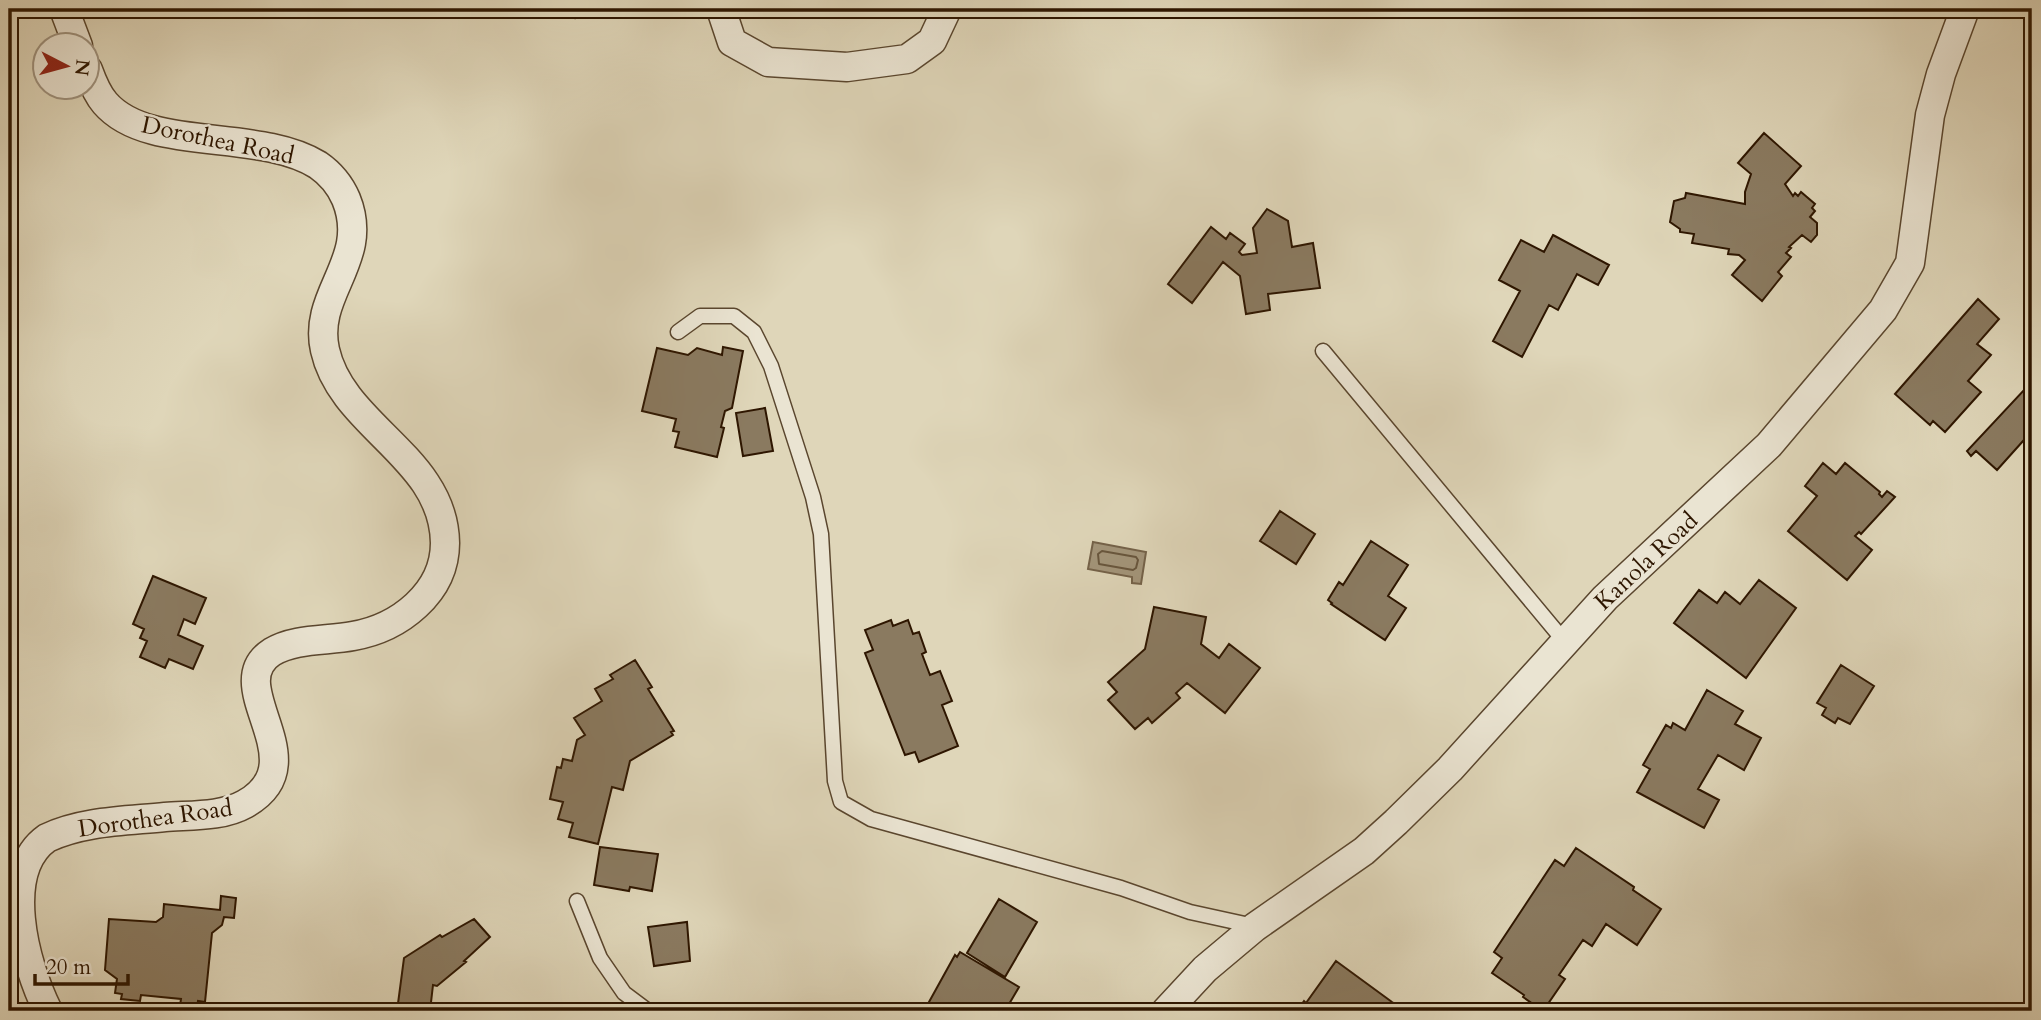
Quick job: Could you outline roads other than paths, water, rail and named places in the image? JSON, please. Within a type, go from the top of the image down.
[{"type":"street","points":[[64,9],[73,32]]},
{"type":"street","points":[[721,9],[732,42],[768,62],[847,67],[907,59],[932,41],[947,9]]},
{"type":"street","name":"Kanola Road","points":[[1166,1011],[1205,969],[1255,927],[1364,851],[1396,822],[1450,769],[1638,565],[1769,444],[1883,310],[1910,263],[1930,115],[1941,74],[1965,9]]},
{"type":"street","name":"Dorothea Road","points":[[48,1011],[30,975],[14,931],[9,900],[13,877],[35,844],[50,836],[96,824],[220,813],[243,805],[257,796],[274,773],[275,760],[255,677],[260,663],[272,652],[288,645],[357,636],[400,619],[420,603],[435,584],[445,543],[436,503],[424,479],[344,393],[326,355],[322,335],[323,318],[350,253],[354,236],[352,213],[344,193],[333,177],[301,156],[279,149],[184,135],[132,123],[105,103],[102,97]]},
{"type":"lane","points":[[678,332],[700,316],[734,316],[754,332],[771,366],[813,497],[821,534],[835,781],[841,802],[871,819],[1121,888],[1190,912],[1255,927]]},
{"type":"lane","points":[[1323,351],[1565,642]]},
{"type":"lane","points":[[577,901],[600,958],[624,993],[648,1011]]},
{"type":"water","points":[[1093,542],[1146,552],[1141,584],[1132,583],[1132,577],[1088,569]]}]
